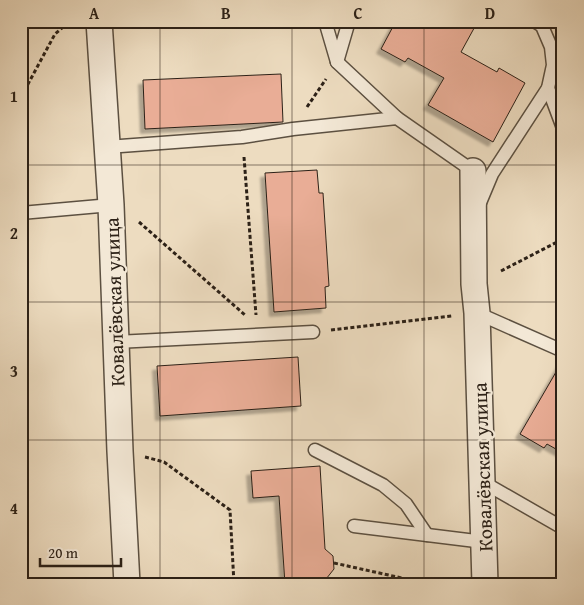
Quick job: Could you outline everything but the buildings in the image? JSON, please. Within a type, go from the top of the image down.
[{"type":"street","name":"Ковалёвская улица","points":[[99,21],[111,205],[127,584]]},
{"type":"street","name":"Ковалёвская улица","points":[[473,171],[472,221],[477,313],[485,584]]},
{"type":"lane","points":[[325,21],[337,62],[397,118],[473,171]]},
{"type":"lane","points":[[337,62],[349,21]]},
{"type":"lane","points":[[472,221],[492,174],[548,88],[553,65],[551,47],[542,26],[534,21]]},
{"type":"lane","points":[[548,88],[563,128]]},
{"type":"lane","points":[[107,147],[242,137],[293,129],[397,118]]},
{"type":"lane","points":[[21,213],[111,205]]},
{"type":"lane","points":[[477,313],[563,351]]},
{"type":"lane","points":[[116,342],[313,332]]},
{"type":"lane","points":[[315,450],[383,485],[406,504],[426,535]]},
{"type":"lane","points":[[481,481],[563,528]]},
{"type":"lane","points":[[354,526],[484,542]]},
{"type":"path","points":[[21,103],[28,84],[55,34],[70,21]]},
{"type":"path","points":[[293,129],[337,62]]},
{"type":"path","points":[[242,137],[256,315],[266,334]]},
{"type":"path","points":[[111,205],[133,216],[266,334]]},
{"type":"path","points":[[474,284],[563,239]]},
{"type":"path","points":[[313,332],[477,313]]},
{"type":"path","points":[[120,451],[164,462],[230,510],[234,584]]},
{"type":"path","points":[[334,563],[429,584]]}]
